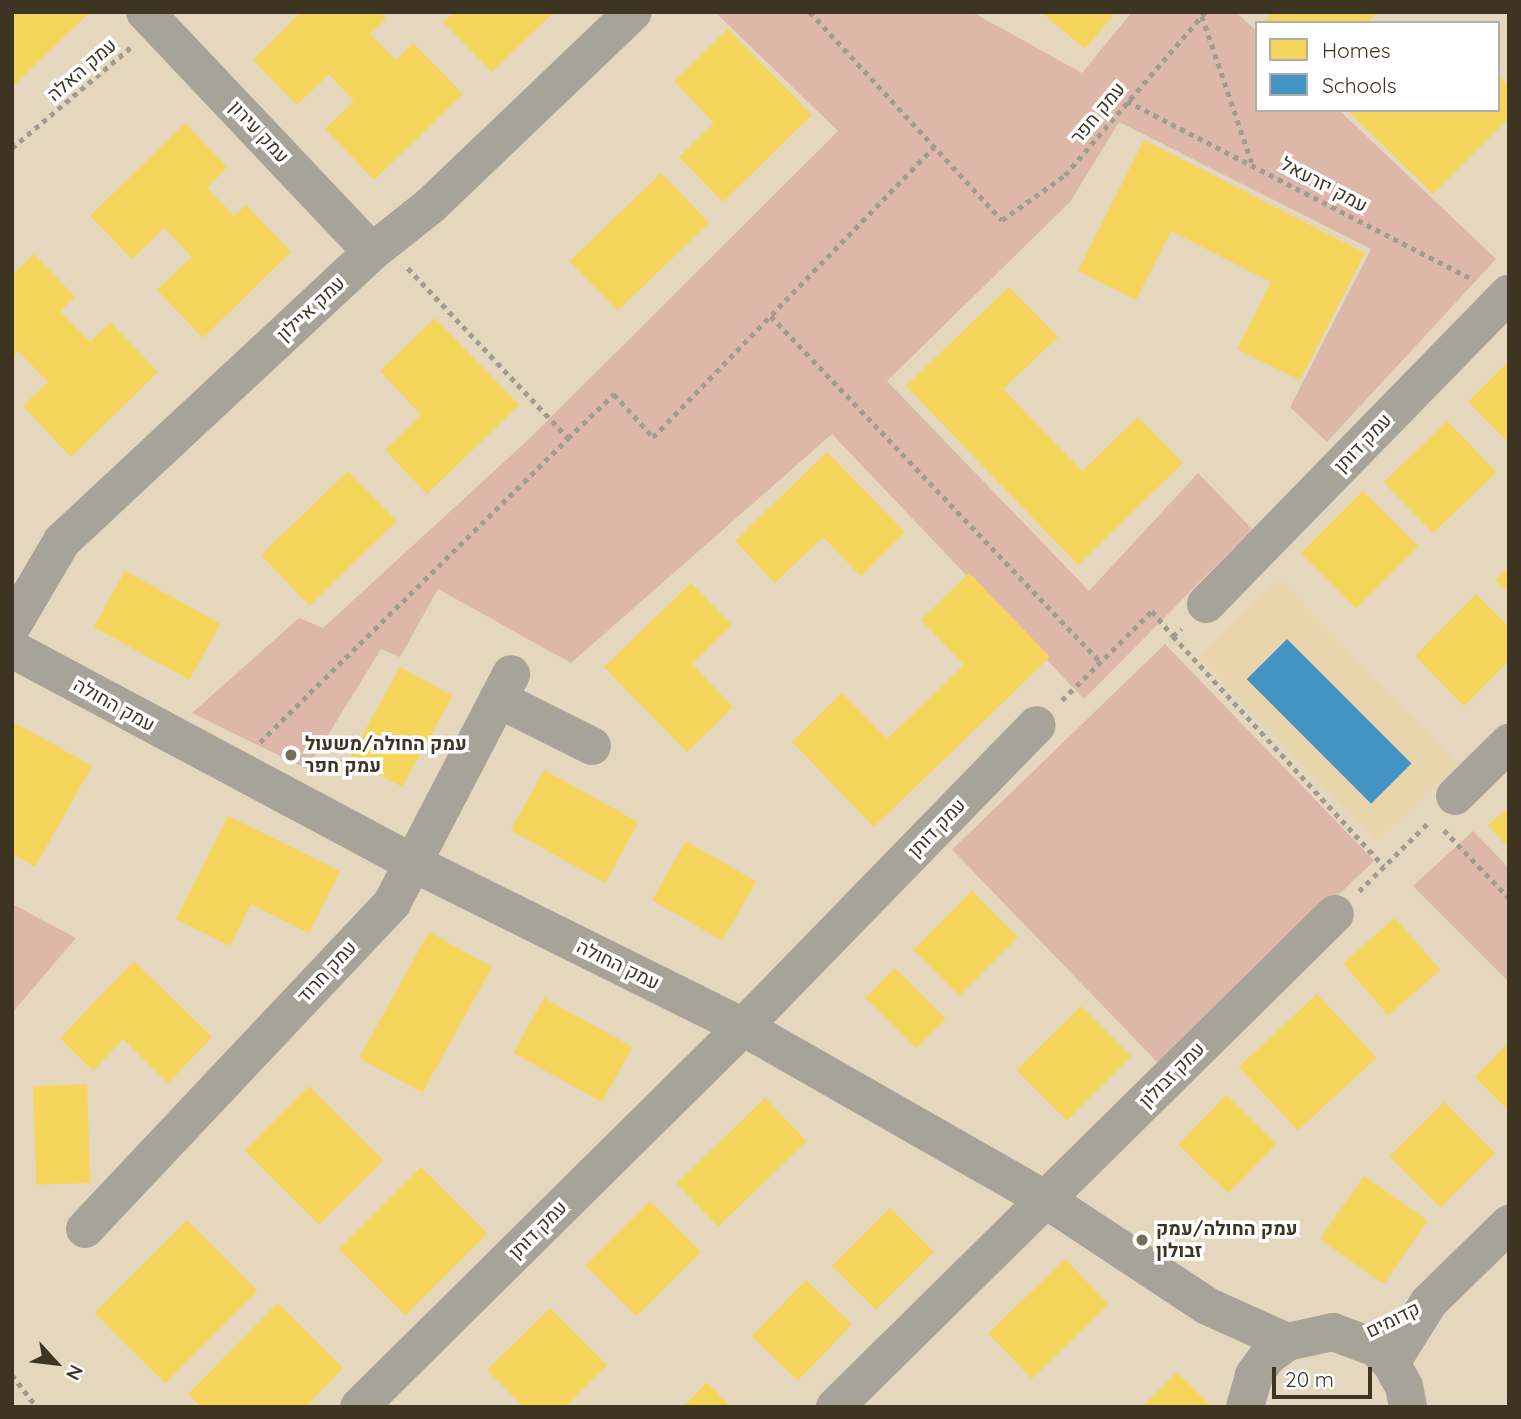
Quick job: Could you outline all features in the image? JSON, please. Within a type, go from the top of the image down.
[{"type":"street","name":"עמק איילון","points":[[12,626],[62,541],[378,247],[431,205],[633,12]]},
{"type":"street","name":"עמק עירון","points":[[151,18],[378,247]]},
{"type":"street","name":"עמק דותן","points":[[1206,604],[1507,295]]},
{"type":"street","name":"עמק החולה","points":[[12,649],[231,769],[743,1027],[1045,1199],[1207,1307],[1287,1342]]},
{"type":"street","name":"עמק חרוד","points":[[85,1228],[392,903],[505,686],[592,747]]},
{"type":"street","name":"עמק דותן","points":[[359,1407],[743,1027],[1037,725]]},
{"type":"street","points":[[1444,807],[1509,743]]},
{"type":"street","name":"עמק זבולון","points":[[835,1407],[1335,914]]},
{"type":"street","name":"קדומים","points":[[1391,1363],[1429,1302],[1509,1224]]},
{"type":"street","name":"קדומים","points":[[1357,1338],[1429,1302]]},
{"type":"street","name":"עמק החולה","points":[[1207,1307],[1250,1391]]},
{"type":"street","points":[[1250,1391],[1287,1342],[1333,1332],[1357,1338],[1391,1363],[1404,1386],[1408,1407]]},
{"type":"path","points":[[231,769],[614,394],[653,437],[934,147],[810,12]]},
{"type":"path","points":[[1203,14],[1252,163]]},
{"type":"path","name":"עמק חפר","points":[[934,147],[1002,220],[1065,175],[1203,14]]},
{"type":"path","name":"עמק האלה","points":[[12,148],[151,18]]},
{"type":"path","name":"עמק יזרעאל","points":[[1127,101],[1507,295]]},
{"type":"path","points":[[378,247],[568,438]]},
{"type":"path","points":[[771,316],[1100,662]]},
{"type":"path","points":[[1173,636],[1206,604]]},
{"type":"path","points":[[1037,725],[1152,611],[1384,866]]},
{"type":"path","points":[[1335,914],[1444,807],[1509,898]]},
{"type":"path","points":[[12,1375],[37,1407]]},
{"type":"shaded area","points":[[715,12],[972,12],[1082,73],[1132,12],[1236,12],[1255,30],[1255,112],[1341,112],[1496,259],[1327,442],[1290,407],[1371,249],[1119,122],[1070,202],[887,381],[1089,591],[1198,473],[1252,529],[1084,699],[832,434],[571,663],[438,589],[400,657],[381,649],[307,769],[192,713],[299,618],[323,628],[529,439],[838,131]]},
{"type":"shaded area","points":[[1279,579],[1458,764],[1377,842],[1198,657]]},
{"type":"shaded area","points":[[1165,644],[1374,861],[1161,1066],[952,850]]},
{"type":"shaded area","points":[[1473,831],[1509,868],[1509,982],[1413,886]]},
{"type":"shaded area","points":[[12,904],[76,938],[12,1013]]},
{"type":"building: Homes","points":[[12,12],[90,12],[12,87]]},
{"type":"building: Homes","points":[[301,12],[380,12],[386,19],[370,34],[396,60],[413,43],[463,94],[374,180],[325,129],[354,101],[329,74],[297,105],[253,60]]},
{"type":"building: Homes","points":[[454,12],[554,12],[492,72],[443,22]]},
{"type":"building: Homes","points":[[1041,12],[1116,12],[1085,49]]},
{"type":"building: Homes","points":[[1273,12],[1378,12],[1369,21],[1265,21]]},
{"type":"building: Homes","points":[[728,29],[812,115],[723,202],[679,157],[714,123],[674,81]]},
{"type":"building: Homes","points":[[1500,77],[1509,85],[1509,118],[1433,194],[1349,112],[1500,112]]},
{"type":"building: Homes","points":[[185,123],[227,167],[207,188],[234,216],[246,205],[291,252],[203,338],[157,290],[192,257],[164,228],[132,259],[90,216]]},
{"type":"building: Homes","points":[[1144,140],[1365,253],[1300,380],[1237,349],[1271,282],[1171,231],[1136,300],[1078,271]]},
{"type":"building: Homes","points":[[661,173],[709,223],[618,311],[570,261]]},
{"type":"building: Homes","points":[[34,254],[75,297],[60,311],[90,342],[110,322],[158,372],[71,457],[23,406],[48,382],[18,351],[12,357],[12,275]]},
{"type":"building: Homes","points":[[1009,287],[1058,337],[1003,389],[1082,471],[1138,417],[1183,463],[1078,565],[906,386]]},
{"type":"building: Homes","points":[[435,318],[519,405],[427,494],[385,450],[421,415],[380,371]]},
{"type":"building: Homes","points":[[1509,361],[1509,443],[1468,402]]},
{"type":"building: Homes","points":[[1447,421],[1496,472],[1433,533],[1384,482]]},
{"type":"building: Homes","points":[[827,452],[905,532],[861,576],[823,537],[775,583],[735,541]]},
{"type":"building: Homes","points":[[348,471],[397,521],[310,605],[261,555]]},
{"type":"building: Homes","points":[[1363,491],[1418,546],[1356,608],[1301,553]]},
{"type":"building: Homes","points":[[1509,566],[1509,594],[1495,580]]},
{"type":"building: Homes","points":[[125,571],[220,624],[189,680],[94,627]]},
{"type":"building: Homes","points":[[969,573],[1050,657],[874,827],[792,742],[842,693],[887,739],[964,665],[921,620]]},
{"type":"building: Homes","points":[[691,583],[732,625],[692,664],[733,707],[687,752],[604,667]]},
{"type":"building: Homes","points":[[1476,594],[1509,627],[1509,661],[1464,706],[1415,656]]},
{"type":"building: Homes","points":[[400,667],[452,696],[402,787],[350,758]]},
{"type":"building: Homes","points":[[12,721],[92,766],[35,867],[12,854]]},
{"type":"building: Homes","points":[[544,770],[638,822],[605,883],[511,830]]},
{"type":"building: Homes","points":[[1509,807],[1509,849],[1488,825]]},
{"type":"building: Homes","points":[[228,816],[340,871],[309,933],[251,904],[230,946],[176,919]]},
{"type":"building: Homes","points":[[686,841],[756,882],[722,940],[652,900]]},
{"type":"building: Homes","points":[[972,891],[1018,937],[959,996],[913,950]]},
{"type":"building: Homes","points":[[1395,918],[1440,970],[1388,1015],[1343,963]]},
{"type":"building: Homes","points":[[429,932],[492,967],[422,1093],[359,1058]]},
{"type":"building: Homes","points":[[134,961],[212,1037],[168,1083],[123,1039],[93,1071],[60,1038]]},
{"type":"building: Homes","points":[[895,968],[946,1019],[916,1049],[865,998]]},
{"type":"building: Homes","points":[[1317,994],[1376,1058],[1298,1131],[1239,1067]]},
{"type":"building: Homes","points":[[544,998],[632,1047],[602,1102],[513,1053]]},
{"type":"building: Homes","points":[[1081,1006],[1131,1056],[1067,1121],[1017,1070]]},
{"type":"building: Homes","points":[[1509,1042],[1509,1111],[1475,1077]]},
{"type":"building: Homes","points":[[87,1084],[90,1183],[36,1185],[33,1086]]},
{"type":"building: Homes","points":[[309,1086],[383,1160],[319,1225],[245,1150]]},
{"type":"building: Homes","points":[[1226,1095],[1276,1144],[1228,1193],[1178,1145]]},
{"type":"building: Homes","points":[[765,1098],[807,1141],[718,1227],[677,1183]]},
{"type":"building: Homes","points":[[1444,1102],[1495,1153],[1440,1207],[1390,1156]]},
{"type":"building: Homes","points":[[421,1167],[487,1233],[405,1315],[339,1249]]},
{"type":"building: Homes","points":[[1364,1176],[1428,1221],[1384,1284],[1320,1239]]},
{"type":"building: Homes","points":[[650,1201],[701,1252],[637,1316],[586,1265]]},
{"type":"building: Homes","points":[[890,1208],[934,1252],[876,1310],[832,1266]]},
{"type":"building: Homes","points":[[187,1220],[258,1291],[165,1383],[94,1313]]},
{"type":"building: Homes","points":[[1065,1259],[1109,1304],[1032,1379],[988,1333]]},
{"type":"building: Homes","points":[[806,1280],[852,1324],[798,1381],[752,1336]]},
{"type":"building: Homes","points":[[278,1303],[343,1368],[305,1407],[201,1407],[188,1394]]},
{"type":"building: Homes","points":[[550,1308],[607,1365],[565,1407],[524,1407],[487,1370]]},
{"type":"building: Homes","points":[[1177,1372],[1212,1407],[1142,1407]]},
{"type":"building: Homes","points":[[707,1382],[731,1407],[683,1407]]},
{"type":"building: Schools","points":[[1287,639],[1411,763],[1371,804],[1247,679]]},
{"type":"place","name":"עמק החולה/משעול עמק חפר","points":[[291,755]]},
{"type":"place","name":"עמק החולה/עמק זבולון","points":[[1142,1240]]}]
